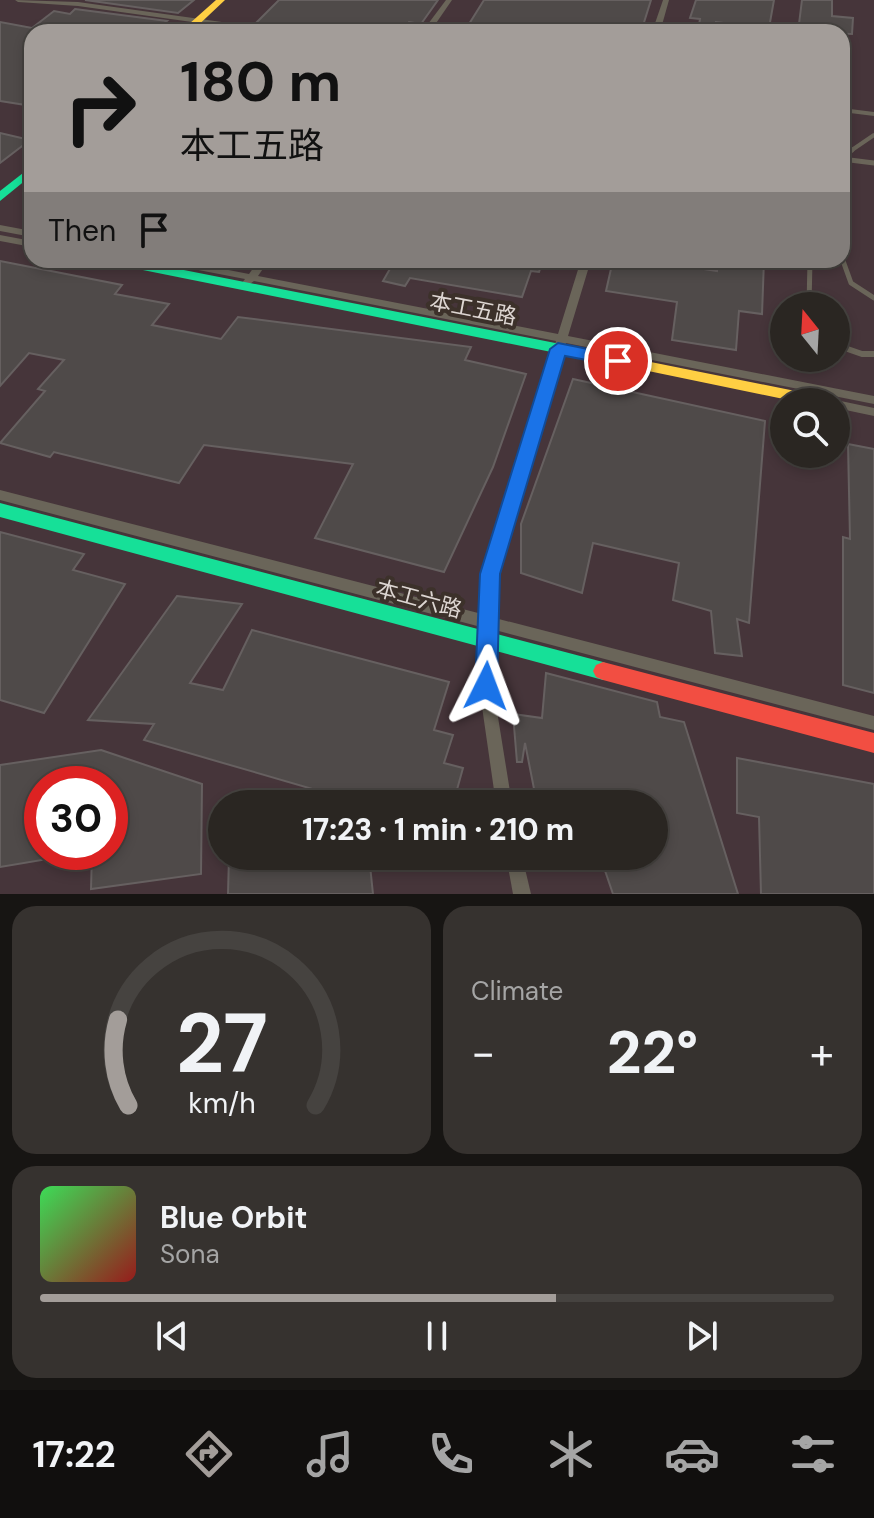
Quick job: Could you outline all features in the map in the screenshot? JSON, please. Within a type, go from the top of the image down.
[{"type":"street","points":[[18,0],[78,4],[181,24]]},
{"type":"street","points":[[193,24],[221,0]]},
{"type":"street","points":[[432,24],[449,0]]},
{"type":"street","points":[[658,24],[666,0]]},
{"type":"street","points":[[850,111],[874,114]]},
{"type":"street","points":[[0,197],[24,176]]},
{"type":"street","points":[[0,228],[24,232]]},
{"type":"street","points":[[0,238],[24,242]]},
{"type":"street","name":"本工五路","points":[[162,268],[560,344],[770,390]]},
{"type":"street","name":"本工五路","points":[[193,268],[248,282]]},
{"type":"street","points":[[248,282],[258,268]]},
{"type":"street","points":[[502,790],[486,686],[490,574],[584,268]]},
{"type":"street","name":"本工五路","points":[[560,344],[874,400]]},
{"type":"street","points":[[850,407],[874,412]]},
{"type":"street","name":"本工六路","points":[[0,495],[874,743]]},
{"type":"street","name":"本工六路","points":[[0,510],[489,632],[874,723]]},
{"type":"street","points":[[517,870],[522,894]]},
{"type":"lane","points":[[850,152],[874,135]]},
{"type":"lane","points":[[850,159],[874,163]]},
{"type":"lane","points":[[809,292],[810,268]]},
{"type":"lane","points":[[842,268],[853,288],[874,298]]},
{"type":"lane","points":[[850,350],[874,354]]},
{"type":"shaded area","points":[[0,0],[874,0],[874,894],[0,894]]},
{"type":"building","points":[[85,0],[194,0],[178,13]]},
{"type":"building","points":[[279,0],[438,0],[421,24],[255,24]]},
{"type":"building","points":[[484,0],[651,0],[644,24],[469,24]]},
{"type":"building","points":[[696,0],[774,0],[770,24],[699,24],[700,19],[690,18]]},
{"type":"building","points":[[802,0],[832,0],[832,16],[853,18],[852,34],[850,24],[799,24]]},
{"type":"building","points":[[75,9],[167,21],[163,24],[37,24],[54,11],[70,14]]},
{"type":"building","points":[[0,22],[24,26],[24,105],[0,101]]},
{"type":"building","points":[[0,133],[24,139],[24,145],[0,163]]},
{"type":"building","points":[[0,261],[122,285],[115,294],[169,304],[152,325],[221,339],[238,317],[471,347],[465,360],[526,374],[493,467],[444,572],[315,538],[353,464],[204,445],[179,483],[54,452],[50,457],[0,443],[45,391],[38,389],[64,360],[29,353],[0,386]]},
{"type":"building","points":[[390,268],[540,268],[539,272],[531,271],[522,297],[410,278],[405,286],[383,281]]},
{"type":"building","points":[[611,268],[698,268],[717,271],[717,268],[764,268],[762,314],[739,311],[736,350],[672,340],[677,302],[606,291]]},
{"type":"building","points":[[573,379],[765,421],[749,623],[737,619],[742,656],[715,653],[711,611],[673,600],[679,563],[593,543],[582,593],[521,573],[521,524]]},
{"type":"building","points":[[850,444],[874,449],[874,693],[843,685],[843,537],[850,539]]},
{"type":"building","points":[[0,532],[84,554],[73,570],[125,584],[44,713],[0,700]]},
{"type":"building","points":[[177,596],[242,604],[190,683],[223,690],[252,630],[449,682],[434,730],[453,735],[444,763],[463,768],[457,790],[316,790],[144,740],[154,724],[88,720]]},
{"type":"building","points":[[546,673],[657,702],[660,717],[684,722],[738,894],[613,894],[605,870],[668,870],[668,790],[534,790],[525,743],[522,762],[517,762],[513,714],[542,718]]},
{"type":"building","points":[[101,750],[202,784],[201,874],[91,889],[92,870],[128,870],[128,766],[24,766],[24,863],[0,867],[0,765]]},
{"type":"building","points":[[737,758],[874,784],[874,894],[761,894],[759,817],[737,813]]},
{"type":"building","points":[[229,870],[370,870],[373,894],[228,894]]},
{"type":"traffic: fast","points":[[0,197],[24,176]]},
{"type":"traffic: fast","points":[[153,268],[581,353]]},
{"type":"traffic: fast","points":[[0,510],[603,671]]},
{"type":"traffic: slow","points":[[194,24],[221,0]]},
{"type":"traffic: slow","points":[[581,353],[770,391]]},
{"type":"traffic: jam","points":[[603,671],[874,743]]},
{"type":"route","points":[[486,686],[490,574],[558,349],[618,361]]}]
